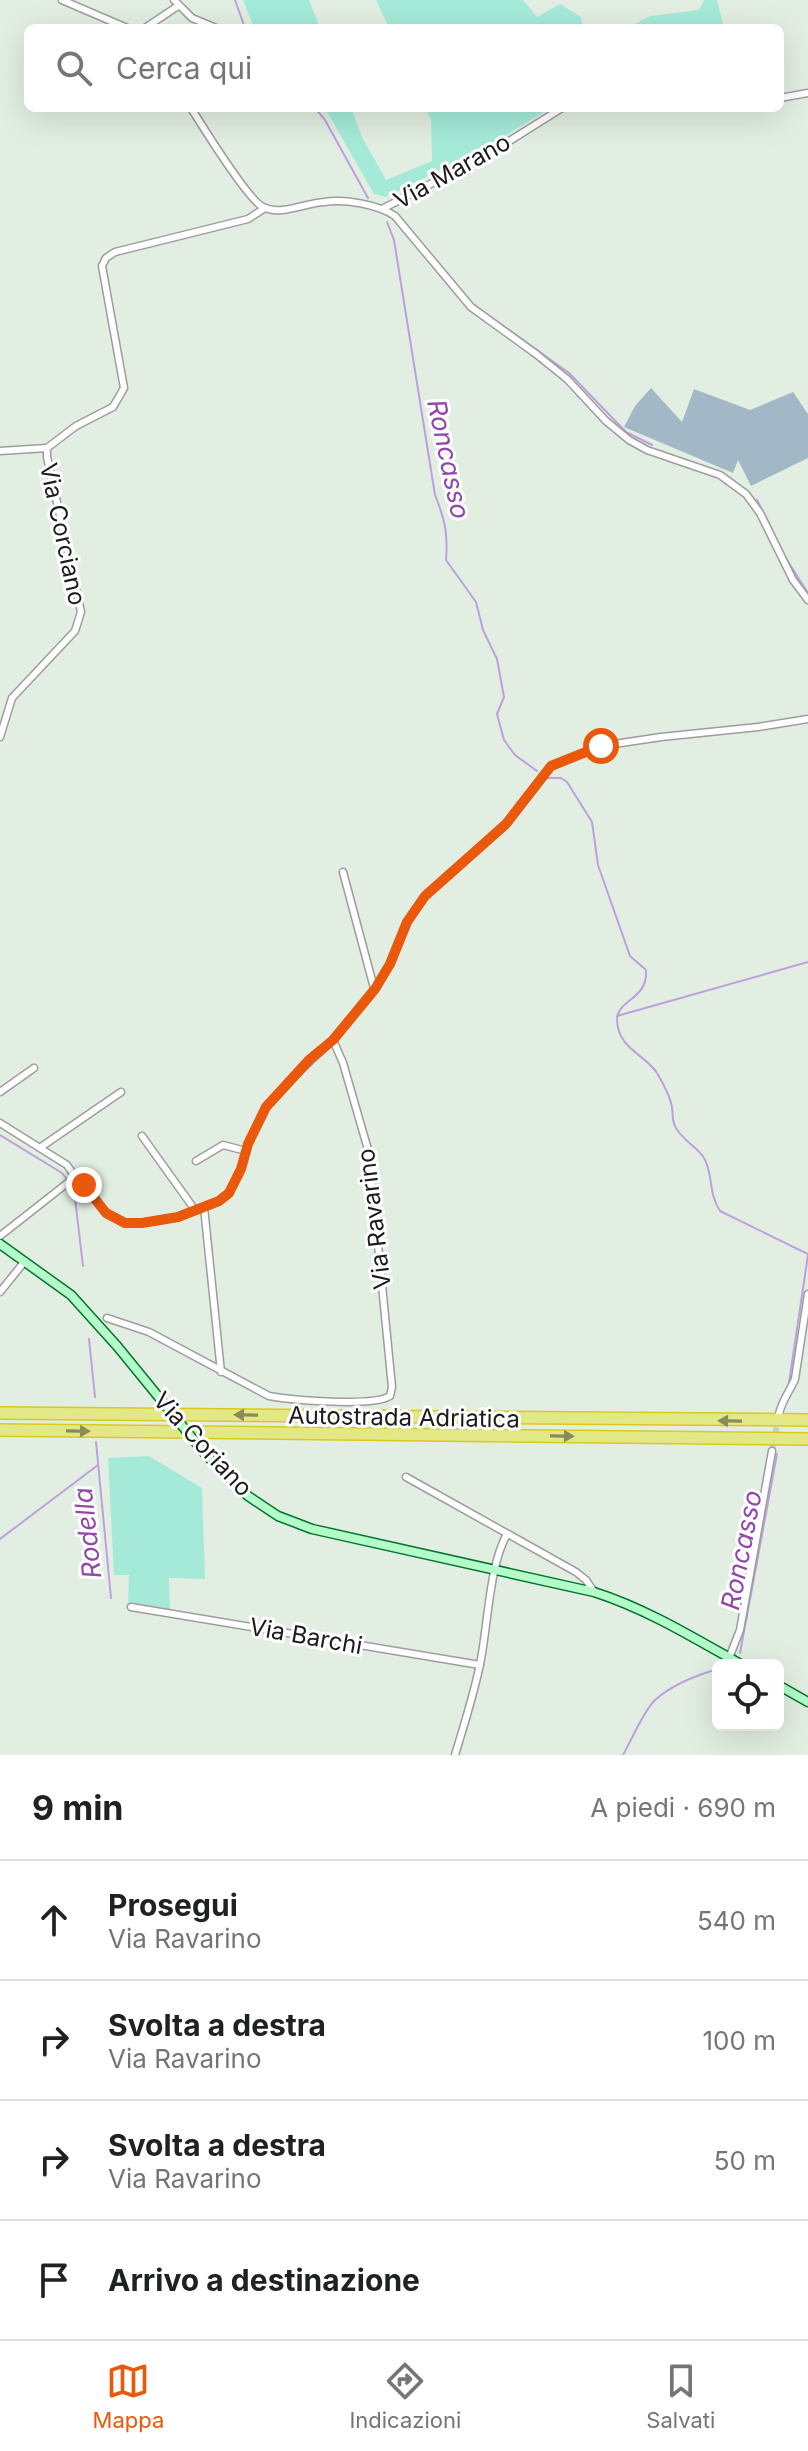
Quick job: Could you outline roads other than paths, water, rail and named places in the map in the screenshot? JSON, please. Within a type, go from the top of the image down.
[{"type":"highway","name":"Autostrada Adriatica","points":[[0,1413],[808,1420]]},
{"type":"highway","name":"Autostrada Adriatica","points":[[0,1430],[808,1439]]},
{"type":"main road","name":"Via Coriano","points":[[0,1244],[71,1295],[206,1455],[248,1496],[278,1516],[312,1529],[594,1592],[658,1618],[729,1658]]},
{"type":"main road","points":[[784,1688],[808,1702]]},
{"type":"street","points":[[62,0],[118,24]]},
{"type":"street","points":[[150,24],[176,3],[192,18],[206,24]]},
{"type":"street","points":[[784,97],[808,93]]},
{"type":"street","points":[[194,112],[256,202],[265,208],[283,210],[325,201],[384,208],[395,216],[471,307],[567,379],[606,421],[629,440],[647,450],[720,475],[746,494],[760,513],[793,580],[808,600]]},
{"type":"street","name":"Via Marano","points":[[384,208],[487,155],[556,112]]},
{"type":"street","name":"Via Corciano","points":[[0,737],[12,698],[75,631],[81,612],[47,448],[76,426],[113,407],[124,388],[106,295],[102,266],[106,258],[115,252],[248,219],[265,208]]},
{"type":"street","name":"Via Corciano","points":[[0,451],[47,448]]},
{"type":"street","points":[[0,1123],[67,1165],[106,1213],[125,1223],[160,1220],[219,1201],[229,1193],[241,1169],[257,1122],[266,1107],[302,1067],[333,1040],[375,989],[390,964],[407,922],[425,896],[506,824],[551,766],[601,746],[808,719]]},
{"type":"street","points":[[343,872],[375,989]]},
{"type":"street","name":"Via Ravarino","points":[[221,1372],[269,1396],[287,1399],[361,1401],[390,1396],[392,1387],[369,1153],[343,1063],[333,1040]]},
{"type":"street","points":[[0,1092],[34,1068]]},
{"type":"street","points":[[41,1147],[121,1092]]},
{"type":"street","points":[[142,1136],[195,1210]]},
{"type":"street","points":[[196,1161],[223,1145],[246,1151]]},
{"type":"street","points":[[0,1236],[70,1181],[78,1181]]},
{"type":"street","points":[[204,1207],[221,1372]]},
{"type":"street","points":[[0,1292],[25,1261]]},
{"type":"street","points":[[779,1414],[795,1379],[808,1294]]},
{"type":"street","points":[[107,1318],[149,1332],[221,1372]]},
{"type":"street","points":[[729,1658],[740,1630],[772,1451]]},
{"type":"street","name":"Via Coriano","points":[[406,1477],[576,1572],[594,1592]]},
{"type":"street","points":[[455,1755],[480,1665],[495,1571],[507,1534]]},
{"type":"street","name":"Via Barchi","points":[[131,1607],[480,1665]]},
{"type":"waterway","name":"Roncasso","points":[[235,0],[244,24]]},
{"type":"waterway","name":"Roncasso","points":[[318,112],[368,198]]},
{"type":"waterway","name":"Roncasso","points":[[387,222],[394,240],[435,495],[445,527],[446,560],[476,602],[483,630],[497,659],[504,697],[497,714],[504,740],[515,755],[537,771]]},
{"type":"waterway","name":"Roncasso","points":[[474,305],[569,373],[626,432],[652,445]]},
{"type":"waterway","name":"Roncasso","points":[[757,500],[770,526]]},
{"type":"waterway","name":"Roncasso","points":[[787,560],[808,593]]},
{"type":"waterway","name":"Roncasso","points":[[546,778],[561,778],[567,782],[592,822],[598,865],[630,956],[646,970],[642,988],[618,1013],[622,1038],[652,1066],[659,1077],[670,1098],[677,1131],[707,1164],[720,1211],[808,1254]]},
{"type":"waterway","name":"Roncasso","points":[[617,1016],[808,962]]},
{"type":"waterway","name":"Rodella","points":[[0,1135],[66,1178]]},
{"type":"waterway","name":"Rodella","points":[[74,1190],[83,1266]]},
{"type":"waterway","name":"Roncasso","points":[[789,1383],[808,1255]]},
{"type":"waterway","name":"Rodella","points":[[89,1339],[95,1397]]},
{"type":"waterway","name":"Rodella","points":[[96,1442],[111,1598]]},
{"type":"waterway","name":"Roncasso","points":[[740,1653],[777,1454]]},
{"type":"waterway","name":"Rodella","points":[[0,1539],[98,1465]]},
{"type":"waterway","name":"Roncasso","points":[[623,1755],[655,1700],[685,1681],[712,1671]]},
{"type":"tunnel","points":[[772,1451],[778,1419]]}]
